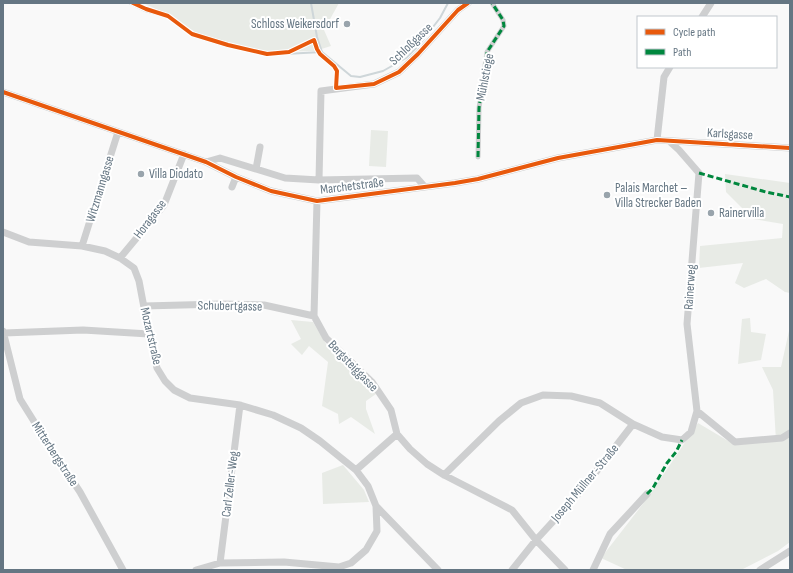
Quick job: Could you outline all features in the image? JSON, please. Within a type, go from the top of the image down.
[{"type":"street","name":"Schloßgasse","points":[[319,180],[321,91],[374,84],[399,72],[418,54],[458,10],[468,3]]},
{"type":"street","name":"Mühlstiege","points":[[478,157],[479,108],[487,52],[504,26],[503,20],[492,3]]},
{"type":"street","points":[[703,16],[711,3]]},
{"type":"street","points":[[657,140],[664,77],[669,68]]},
{"type":"street","name":"Marchetstraße","points":[[3,92],[206,162],[236,177],[271,191],[318,201],[455,183],[478,179],[558,158],[657,140],[669,141]]},
{"type":"street","name":"Witzmanngasse","points":[[82,246],[118,132]]},
{"type":"street","name":"Karlsgasse","points":[[669,141],[790,148]]},
{"type":"street","name":"Rainerweg","points":[[633,424],[662,437],[682,440],[691,432],[697,411],[687,324],[699,173],[669,141]]},
{"type":"street","points":[[256,169],[260,147]]},
{"type":"street","name":"Horagasse","points":[[120,258],[164,205],[184,154]]},
{"type":"street","name":"Marchetstraße","points":[[206,162],[220,158],[286,178],[319,180],[417,178],[425,187]]},
{"type":"street","points":[[232,188],[236,177]]},
{"type":"street","points":[[314,316],[318,201]]},
{"type":"street","name":"Mozartstraße","points":[[3,232],[29,242],[82,246],[105,251],[120,258],[134,268],[139,282],[157,368],[165,381],[174,390],[190,398],[240,405],[274,415],[301,428],[356,470],[368,486],[376,506]]},
{"type":"street","name":"Schubertgasse","points":[[144,306],[221,304],[264,305],[314,316]]},
{"type":"street","name":"Bergsteiggasse","points":[[314,316],[326,338],[372,382],[391,410],[397,434],[410,449],[427,464],[444,475],[512,510],[536,540],[565,570]]},
{"type":"street","points":[[3,332],[82,330],[149,334]]},
{"type":"street","name":"Mitterbergstraße","points":[[3,332],[20,399],[80,492],[123,570]]},
{"type":"street","points":[[444,475],[499,421],[521,403],[543,395],[571,396],[600,403],[633,424]]},
{"type":"street","name":"Carl Zeller-Weg","points":[[220,563],[240,405]]},
{"type":"street","points":[[697,411],[735,442],[782,438],[790,433]]},
{"type":"street","name":"Joseph Müllner-Straße","points":[[512,570],[536,540],[582,490],[633,424]]},
{"type":"street","points":[[356,470],[397,434]]},
{"type":"street","points":[[593,570],[610,534],[647,494]]},
{"type":"street","points":[[196,570],[220,563],[284,562],[339,567],[351,563],[366,550],[377,531],[376,506]]},
{"type":"street","points":[[376,506],[438,570]]},
{"type":"street","points":[[760,570],[790,550]]},
{"type":"shaded area","points":[[143,3],[339,3],[324,30],[331,46],[315,51],[264,52],[198,34],[169,15]]},
{"type":"shaded area","points":[[371,130],[388,131],[386,167],[369,166]]},
{"type":"shaded area","points":[[725,174],[790,183],[790,293],[785,292],[766,279],[744,288],[735,283],[743,263],[699,268],[700,246],[782,238],[783,224],[753,219],[726,192]]},
{"type":"shaded area","points":[[750,318],[751,332],[766,334],[761,360],[738,364],[742,319]]},
{"type":"shaded area","points":[[291,320],[313,322],[329,349],[368,381],[376,394],[366,401],[366,409],[375,434],[351,417],[339,424],[338,414],[322,406],[328,362],[309,346],[302,355],[291,344],[301,339]]},
{"type":"shaded area","points":[[789,331],[790,542],[778,551],[741,570],[627,570],[601,558],[649,496],[698,423],[735,445],[776,441],[773,390],[762,367],[781,367]]},
{"type":"shaded area","points":[[343,465],[364,490],[369,502],[323,504],[322,473]]},
{"type":"waterway","points":[[129,3],[145,11],[168,17],[191,34],[210,39],[226,46],[266,55],[322,52],[351,76],[360,77],[383,71],[406,58],[419,45],[440,18],[448,3]]},
{"type":"waterway","points":[[311,3],[317,37],[322,52]]},
{"type":"marked path","points":[[478,157],[479,108],[487,52],[504,26],[503,20],[492,3]]},
{"type":"marked path","points":[[699,173],[766,192],[790,197]]},
{"type":"marked path","points":[[647,494],[653,488],[682,440]]},
{"type":"cycle path","points":[[133,3],[168,16],[192,34],[228,45],[267,54],[289,52],[314,40],[320,54],[334,66],[337,71],[336,88],[374,84],[399,72],[418,54],[458,10],[468,3]]},
{"type":"cycle path","points":[[3,92],[206,162],[236,177],[271,191],[317,201],[478,179],[558,158],[657,140],[790,148]]},
{"type":"place","name":"Schloss Weikersdorf","points":[[347,24]]},
{"type":"place","name":"Villa Diodato","points":[[141,174]]},
{"type":"place","name":"Palais Marchet – Villa Strecker Baden","points":[[607,195]]},
{"type":"place","name":"Rainervilla","points":[[711,213]]}]
